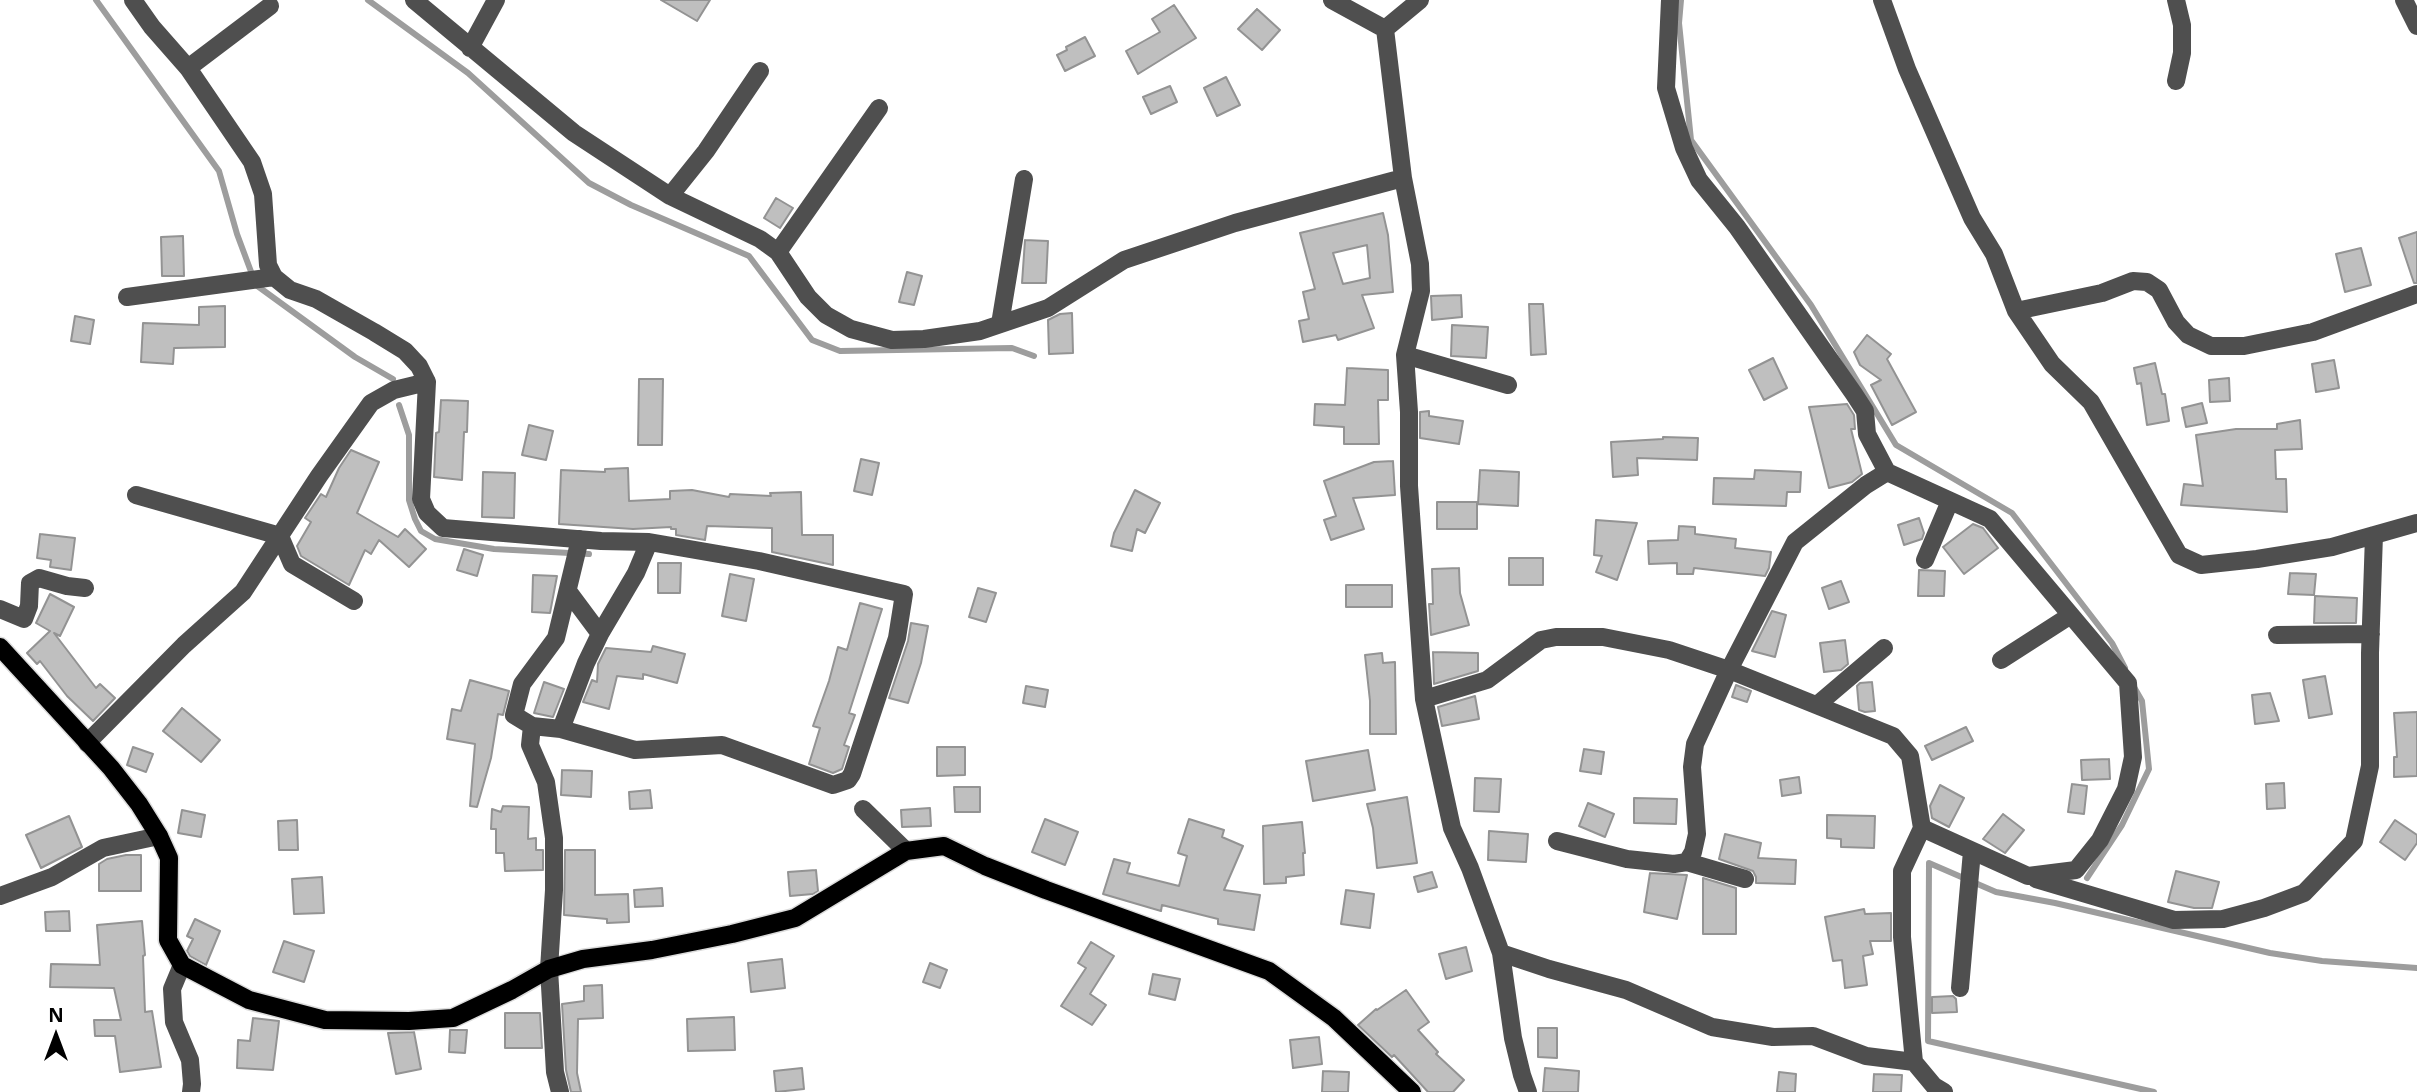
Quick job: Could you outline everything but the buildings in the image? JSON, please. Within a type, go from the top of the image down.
[{"type":"main road","points":[[0,647],[111,768],[139,804],[159,836],[169,858],[168,940],[182,965],[249,1000],[326,1020],[409,1021],[453,1018],[549,969],[583,959],[652,950],[795,918],[906,850],[944,846],[985,866],[1046,890],[1269,971],[1334,1018],[1412,1092]]},
{"type":"street","points":[[133,0],[152,27],[188,68],[252,162],[263,194],[268,265],[274,278],[290,290],[316,299],[405,351],[419,366],[427,382],[421,499],[426,513],[443,528],[649,542],[759,561],[904,594],[897,638],[848,780],[833,785],[722,744],[635,750],[561,729],[532,726],[514,715],[522,684],[556,638],[580,539]]},
{"type":"street","points":[[414,0],[574,134],[670,196],[760,239],[778,252],[808,297],[827,315],[851,329],[892,340],[924,339],[980,331],[1048,308],[1124,260],[1235,223],[1403,178]]},
{"type":"street","points":[[470,48],[496,0]]},
{"type":"street","points":[[1332,0],[1385,29]]},
{"type":"street","points":[[1385,29],[1420,0]]},
{"type":"street","points":[[1670,0],[1666,89],[1684,148],[1699,180],[1737,227],[1865,411],[1867,434],[1887,472],[1990,519],[2128,683],[2133,757],[2126,789],[2100,840],[2076,870],[2028,876]]},
{"type":"street","points":[[1882,0],[1907,69],[1972,218],[1994,254],[2016,311],[2052,364],[2091,402],[2179,555],[2201,565],[2258,559],[2332,547],[2417,523]]},
{"type":"street","points":[[2176,0],[2182,25],[2182,53],[2176,81]]},
{"type":"street","points":[[2404,0],[2417,26]]},
{"type":"street","points":[[188,68],[270,6]]},
{"type":"street","points":[[1385,29],[1403,178],[1420,264],[1420,291],[1405,355],[1409,412],[1409,486],[1424,699],[1452,828],[1471,868],[1502,953],[1513,1038],[1528,1092]]},
{"type":"street","points":[[670,196],[706,151],[760,71]]},
{"type":"street","points":[[778,252],[879,108]]},
{"type":"street","points":[[1000,324],[1024,179]]},
{"type":"street","points":[[127,297],[274,278]]},
{"type":"street","points":[[2016,311],[2102,293],[2133,281],[2147,282],[2159,290],[2176,321],[2188,335],[2211,346],[2244,346],[2313,332],[2417,294]]},
{"type":"street","points":[[1405,355],[1508,385]]},
{"type":"street","points":[[88,743],[184,645],[243,593],[371,403],[394,390],[427,382]]},
{"type":"street","points":[[1687,862],[1693,852],[1697,834],[1692,767],[1695,744],[1729,670],[1795,542],[1866,485],[1887,472]]},
{"type":"street","points":[[136,495],[280,536]]},
{"type":"street","points":[[1925,560],[1950,501]]},
{"type":"street","points":[[1922,828],[2028,876],[2174,920],[2223,919],[2304,893],[2354,841],[2370,766],[2374,535]]},
{"type":"street","points":[[280,536],[292,564],[354,601]]},
{"type":"street","points":[[561,729],[586,663],[636,573],[649,542]]},
{"type":"street","points":[[0,609],[24,619],[29,606],[30,583],[39,578],[85,588]]},
{"type":"street","points":[[568,591],[600,634]]},
{"type":"street","points":[[2001,660],[2071,615]]},
{"type":"street","points":[[2277,635],[2371,634]]},
{"type":"street","points":[[1424,699],[1487,680],[1541,640],[1556,637],[1603,638],[1669,650],[1729,670],[1893,736],[1910,756],[1922,828],[1902,871],[1902,937],[1914,1062],[1934,1086],[1944,1092]]},
{"type":"street","points":[[1817,705],[1884,648]]},
{"type":"street","points":[[532,726],[530,744],[546,782],[554,838],[549,969],[555,1072],[560,1092]]},
{"type":"street","points":[[863,809],[906,850]]},
{"type":"street","points":[[0,896],[52,877],[103,848],[159,836]]},
{"type":"street","points":[[1557,841],[1627,859],[1674,864],[1687,862],[1745,878]]},
{"type":"street","points":[[1960,988],[1972,851]]},
{"type":"street","points":[[1502,953],[1626,990],[1712,1027],[1773,1037],[1813,1036],[1866,1056],[1914,1062]]},
{"type":"street","points":[[182,965],[172,989],[174,1022],[190,1060],[191,1092]]},
{"type":"waterway","points":[[96,0],[219,171],[237,234],[256,285],[355,357],[393,379]]},
{"type":"waterway","points":[[368,0],[468,73],[589,183],[631,205],[749,256],[812,340],[840,351],[1012,348],[1034,356]]},
{"type":"waterway","points":[[1681,0],[1679,23],[1691,140],[1811,305],[1896,445],[2012,513],[2112,643],[2125,668]]},
{"type":"waterway","points":[[399,405],[409,435],[409,500],[421,531],[435,539],[494,549],[589,554]]},
{"type":"waterway","points":[[2087,878],[2122,825],[2149,769],[2142,701],[2134,687]]},
{"type":"waterway","points":[[2154,1092],[1928,1041],[1929,863],[1996,892],[2270,953],[2322,961],[2417,968]]}]
